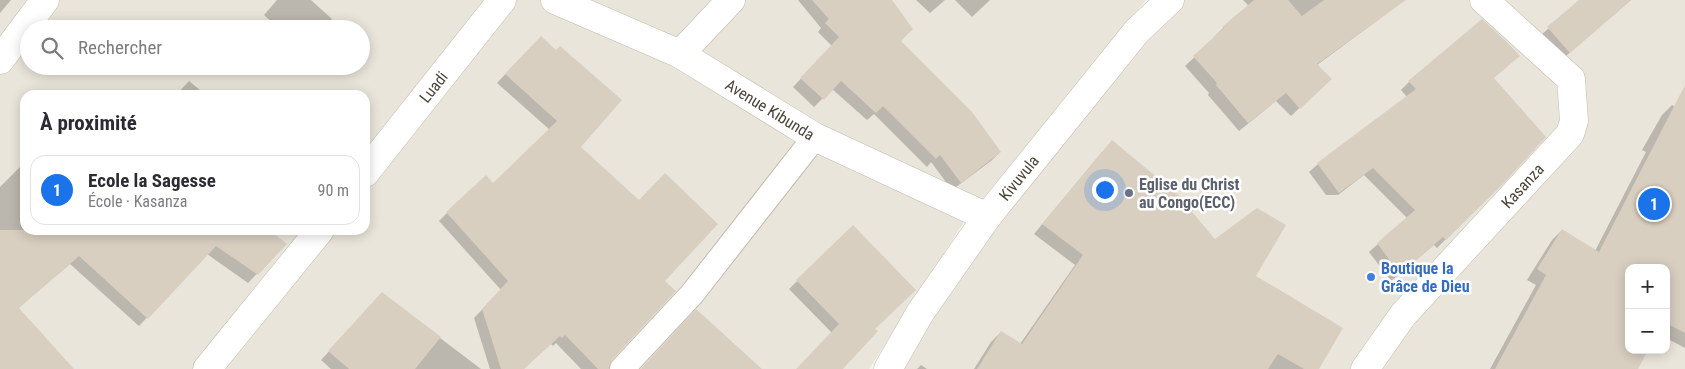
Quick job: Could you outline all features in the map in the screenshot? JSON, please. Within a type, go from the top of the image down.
[{"type":"street","points":[[30,20],[45,0]]},
{"type":"street","name":"Luadi","points":[[370,168],[502,0]]},
{"type":"street","name":"Avenue Kibunda","points":[[556,0],[680,54],[815,137],[987,217]]},
{"type":"street","points":[[680,54],[731,0]]},
{"type":"street","name":"Kivuvula","points":[[888,369],[920,313],[987,217],[1137,32],[1170,0]]},
{"type":"street","name":"Kasanza","points":[[1365,369],[1403,315],[1570,134],[1574,121],[1570,79],[1484,0]]},
{"type":"street","points":[[0,60],[20,33]]},
{"type":"street","points":[[207,369],[271,293],[316,235]]},
{"type":"lane","points":[[622,369],[692,294],[815,137]]},
{"type":"shaded area","points":[[0,0],[1146,0],[964,222],[869,369],[0,369]]},
{"type":"shaded area","points":[[1170,0],[1685,0],[1685,369],[888,369]]},
{"type":"building","points":[[812,0],[892,0],[913,29],[901,41],[972,112],[1001,152],[961,183],[940,155],[936,159],[883,106],[876,113],[841,81],[824,100],[800,78],[839,37],[825,23],[829,19]]},
{"type":"building","points":[[1254,0],[1288,0],[1302,16],[1324,0],[1406,0],[1317,64],[1332,79],[1300,109],[1286,93],[1248,123],[1193,56],[1224,28],[1222,27]]},
{"type":"building","points":[[1579,0],[1631,0],[1570,53],[1547,27]]},
{"type":"building","points":[[1482,19],[1520,56],[1494,78],[1546,137],[1503,184],[1446,240],[1443,237],[1400,274],[1377,243],[1415,210],[1373,168],[1339,193],[1317,163],[1416,89],[1408,81]]},
{"type":"building","points":[[541,36],[556,50],[560,46],[622,100],[581,147],[639,200],[665,173],[718,224],[665,281],[676,291],[612,360],[609,369],[598,369],[565,335],[562,338],[560,336],[524,369],[501,369],[482,309],[508,281],[446,212],[486,175],[493,183],[557,121],[505,74]]},
{"type":"building","points":[[1685,85],[1685,333],[1670,325],[1670,264],[1625,264],[1625,354],[1646,354],[1638,369],[1495,369],[1546,275],[1537,269],[1562,229],[1599,252]]},
{"type":"building","points":[[1112,140],[1195,209],[1192,212],[1215,239],[1257,208],[1286,225],[1256,276],[1343,328],[1319,369],[1304,369],[1278,354],[1268,369],[977,369],[1001,331],[1022,344],[1083,255],[1042,224]]},
{"type":"building","points":[[853,225],[916,290],[875,329],[878,331],[843,369],[796,369],[839,324],[796,280]]},
{"type":"building","points":[[0,230],[20,230],[20,235],[276,235],[287,244],[258,275],[216,246],[148,319],[79,256],[19,308],[74,369],[0,369]]},
{"type":"building","points":[[382,292],[441,337],[415,369],[349,369],[328,351]]},
{"type":"building","points":[[696,309],[762,369],[641,369]]},
{"type":"place","name":"Eglise du Christ au Congo(ECC)","points":[[1129,193]]},
{"type":"place","name":"Ecole la Sagesse","points":[[1654,204]]},
{"type":"place","name":"Boutique la Grâce de Dieu","points":[[1371,277]]}]
